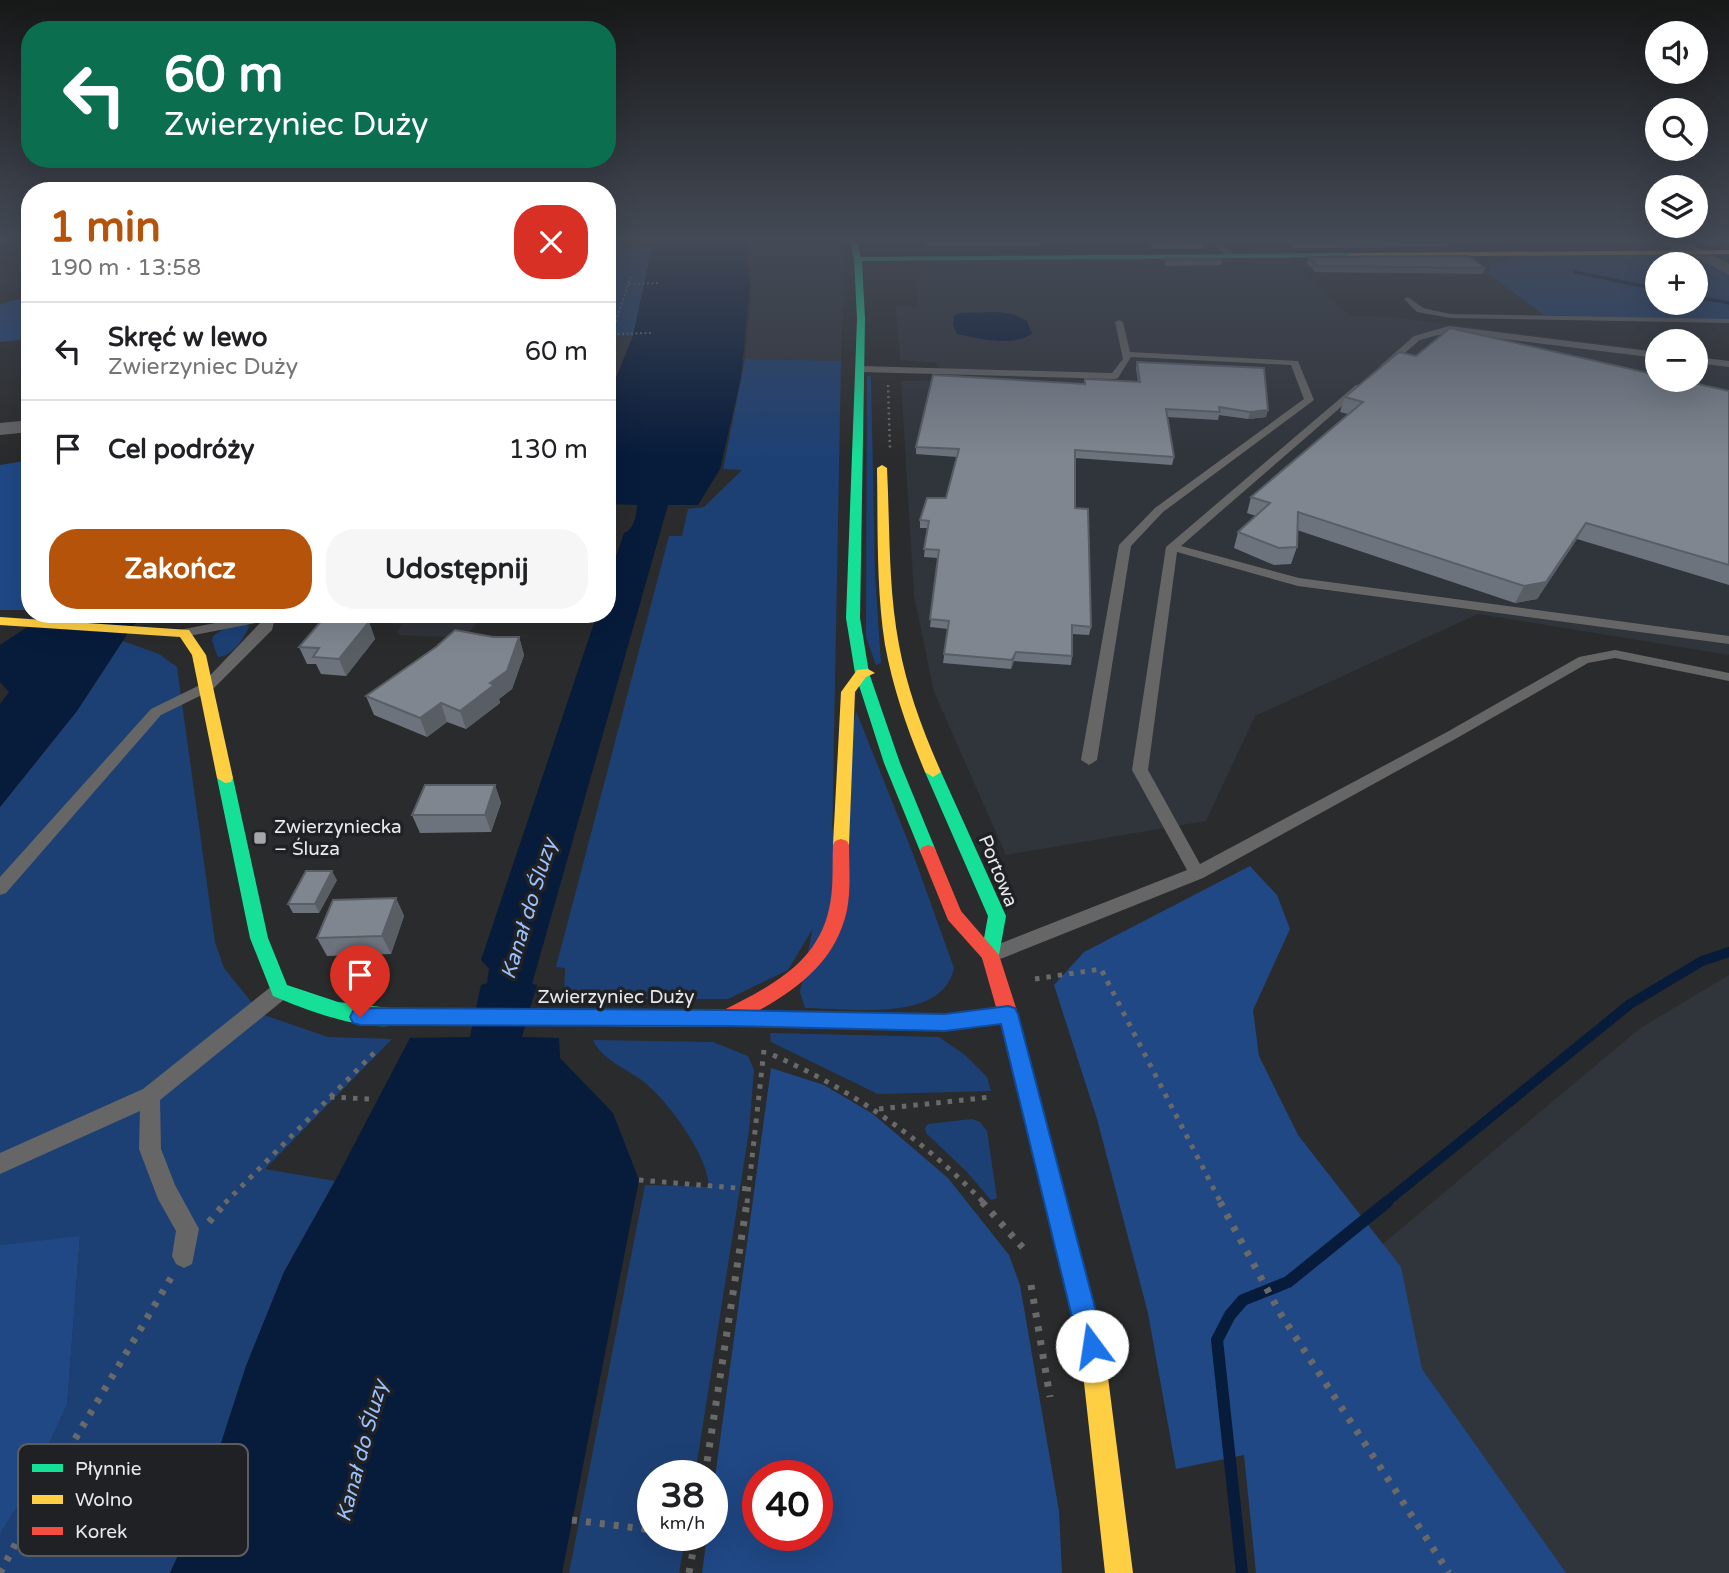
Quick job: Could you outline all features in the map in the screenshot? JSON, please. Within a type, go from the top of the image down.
[{"type":"street","points":[[864,312],[853,618],[862,674],[892,763],[954,915],[990,955],[1008,1014],[1092,1346],[1119,1573]]},
{"type":"street","points":[[0,429],[21,427]]},
{"type":"street","name":"Portowa","points":[[886,450],[883,527],[889,625],[898,670],[919,740],[997,916],[990,955]]},
{"type":"street","points":[[0,621],[21,621]]},
{"type":"street","points":[[58,623],[184,633],[199,655],[259,938],[280,990]]},
{"type":"street","points":[[726,1018],[787,987],[808,968],[825,946],[838,910],[848,692],[862,674],[898,670]]},
{"type":"street","name":"Zwierzyniec Duży","points":[[280,990],[317,1007],[360,1017],[726,1018],[945,1023],[1008,1014]]},
{"type":"lane","points":[[1432,312],[1450,316],[1729,321]]},
{"type":"lane","points":[[861,369],[1115,376],[1127,359],[1119,321]]},
{"type":"lane","points":[[1376,373],[1417,338],[1449,329],[1595,353],[1645,355]]},
{"type":"lane","points":[[1088,760],[1125,545],[1160,510],[1309,400],[1295,363],[1126,354]]},
{"type":"lane","points":[[1708,361],[1729,364]]},
{"type":"lane","points":[[1198,873],[1140,770],[1172,547],[1366,382]]},
{"type":"lane","points":[[1172,547],[1298,582],[1729,640]]},
{"type":"lane","points":[[184,633],[235,623]]},
{"type":"lane","points":[[0,888],[156,712],[206,687],[268,623]]},
{"type":"lane","points":[[990,955],[1198,873],[1584,660],[1615,654],[1729,677]]},
{"type":"lane","points":[[0,1164],[150,1096],[280,990]]},
{"type":"lane","points":[[150,1096],[150,1149],[166,1191],[188,1229],[184,1256]]},
{"type":"path","points":[[616,333],[652,333]]},
{"type":"path","points":[[882,369],[886,450]]},
{"type":"path","points":[[1020,944],[1038,991]]},
{"type":"path","points":[[1034,980],[1101,969],[1252,1264],[1280,1313],[1449,1573]]},
{"type":"path","points":[[72,1444],[184,1256],[218,1210],[384,1043]]},
{"type":"path","points":[[707,1460],[749,1189],[764,1051],[850,1090],[879,1109],[940,1160],[994,1213],[1025,1253],[1021,1236]]},
{"type":"path","points":[[330,1097],[370,1099]]},
{"type":"path","points":[[879,1109],[996,1100]]},
{"type":"path","points":[[639,1180],[749,1189]]},
{"type":"path","points":[[1030,1277],[1053,1412]]},
{"type":"path","points":[[572,1520],[637,1528]]},
{"type":"path","points":[[0,1573],[18,1539]]},
{"type":"path","points":[[689,1573],[692,1551]]},
{"type":"shaded area","points":[[0,312],[21,312],[21,340],[0,342]]},
{"type":"shaded area","points":[[616,312],[638,312],[633,336],[616,337]]},
{"type":"shaded area","points":[[750,312],[843,312],[841,361],[745,359]]},
{"type":"shaded area","points":[[896,312],[1345,312],[1349,316],[1391,317],[1645,349],[1645,392],[1708,392],[1708,358],[1729,361],[1729,655],[1478,614],[1255,716],[1206,821],[1006,855],[934,692],[914,596],[901,381],[943,380],[937,363],[900,360]]},
{"type":"shaded area","points":[[1540,312],[1708,315],[1708,312],[1729,312],[1729,320],[1544,315]]},
{"type":"shaded area","points":[[633,336],[616,378],[616,337]]},
{"type":"shaded area","points":[[745,359],[841,361],[831,898],[788,970],[728,999],[564,999],[565,968],[556,967],[669,536],[682,536],[688,509],[704,507],[742,470],[723,469]]},
{"type":"shaded area","points":[[871,375],[875,575],[881,663],[876,665],[866,637],[867,376]]},
{"type":"shaded area","points":[[21,462],[21,610],[0,610],[0,465]]},
{"type":"shaded area","points":[[382,623],[477,623],[465,638],[400,635],[397,632],[402,624]]},
{"type":"shaded area","points":[[247,624],[249,627],[237,646],[228,654],[218,657],[212,641],[213,636],[228,626]]},
{"type":"shaded area","points":[[123,641],[159,654],[177,667],[215,942],[224,968],[261,1014],[328,1037],[392,1039],[265,1169],[335,1181],[284,1272],[246,1366],[221,1444],[49,1444],[67,1405],[80,1237],[0,1245],[0,807],[77,711]]},
{"type":"shaded area","points":[[856,711],[913,854],[954,968],[946,986],[932,998],[913,1005],[868,1010],[805,1008],[800,992]]},
{"type":"shaded area","points":[[1250,866],[1277,895],[1290,929],[1253,1010],[1259,1056],[1298,1135],[1401,1267],[1422,1369],[1566,1573],[1256,1573],[1244,1455],[1176,1469],[1148,1313],[1097,1119],[1054,985],[1084,952]]},
{"type":"shaded area","points":[[1729,975],[1729,1573],[1530,1573],[1329,1289],[1639,1029]]},
{"type":"shaded area","points":[[770,1033],[939,1037],[965,1055],[987,1077],[991,1091],[878,1094],[771,1042]]},
{"type":"shaded area","points":[[593,1040],[713,1042],[748,1056],[754,1070],[749,1131],[697,1460],[637,1460],[637,1551],[683,1551],[679,1573],[569,1573],[645,1185],[709,1187],[702,1160],[685,1129],[664,1101],[643,1081],[608,1058]]},
{"type":"shaded area","points":[[771,1068],[824,1085],[873,1114],[948,1178],[1009,1255],[1020,1285],[1059,1511],[1062,1573],[702,1573],[705,1551],[728,1551],[728,1460],[717,1460]]},
{"type":"shaded area","points":[[972,1119],[980,1122],[987,1131],[997,1198],[991,1200],[967,1172],[926,1133],[928,1124]]},
{"type":"shaded area","points":[[80,1236],[67,1405],[49,1444],[18,1444],[18,1505],[0,1534],[0,1245]]},
{"type":"shaded area","points":[[18,1505],[18,1556],[178,1556],[170,1573],[0,1573],[0,1534]]},
{"type":"water","name":"Kanał do Śluzy","points":[[638,312],[747,312],[741,378],[720,469],[698,505],[668,505],[532,984],[537,985],[522,1037],[559,1038],[560,1058],[613,1113],[639,1180],[562,1573],[170,1573],[178,1556],[248,1556],[248,1444],[221,1444],[246,1366],[284,1272],[410,1038],[470,1037],[481,985],[487,983],[489,969],[481,960],[594,623],[616,623],[616,557],[624,533],[633,525],[637,505],[616,504],[616,378],[633,336]]},
{"type":"water","points":[[960,313],[1015,315],[1027,321],[1032,334],[1015,340],[996,341],[957,334],[953,325],[954,316]]},
{"type":"water","points":[[33,623],[137,623],[77,711],[0,807],[0,704],[9,692],[0,682],[0,645]]},
{"type":"building","points":[[1450,328],[1645,372],[1645,392],[1708,392],[1708,386],[1729,391],[1729,565],[1586,523],[1546,582],[1524,586],[1298,512],[1297,547],[1279,548],[1238,532],[1270,503],[1251,497],[1363,402],[1345,397],[1399,352],[1416,356]]},
{"type":"building","points":[[1137,362],[1264,368],[1268,410],[1250,412],[1219,407],[1220,412],[1166,409],[1174,457],[1075,450],[1075,508],[1088,509],[1091,627],[1072,625],[1072,656],[1016,652],[1012,660],[944,654],[949,621],[930,619],[939,550],[924,549],[929,521],[920,520],[927,498],[946,498],[959,449],[916,447],[933,375],[1085,384],[1085,379],[1140,382]]},
{"type":"building","points":[[320,623],[368,623],[339,659],[313,657],[319,648],[299,647]]},
{"type":"building","points":[[455,630],[493,637],[519,637],[507,671],[490,683],[494,685],[460,711],[441,703],[420,718],[366,696],[436,647]]},
{"type":"building","points":[[425,785],[495,785],[485,815],[412,815]]},
{"type":"building","points":[[306,871],[332,871],[315,904],[288,904]]},
{"type":"building","points":[[396,898],[382,936],[317,938],[333,900]]},
{"type":"waterway","points":[[1385,1203],[1630,1004],[1702,961],[1729,952]]},
{"type":"waterway","points":[[1242,1573],[1217,1340],[1230,1315],[1243,1300],[1288,1282],[1387,1202]]},
{"type":"traffic: fast","points":[[861,312],[853,618],[862,673],[892,763],[928,851]]},
{"type":"traffic: fast","points":[[933,772],[997,916],[990,955]]},
{"type":"traffic: fast","points":[[225,778],[259,938],[280,990],[338,1011],[398,1017]]},
{"type":"traffic: fast","points":[[757,1019],[945,1023],[1008,1014]]},
{"type":"traffic: slow","points":[[882,468],[886,585],[895,661],[905,699],[933,772]]},
{"type":"traffic: slow","points":[[0,621],[21,622]]},
{"type":"traffic: slow","points":[[31,623],[184,633],[199,655],[225,778]]},
{"type":"traffic: slow","points":[[841,845],[848,692],[862,673],[868,673]]},
{"type":"traffic: slow","points":[[398,1017],[757,1019]]},
{"type":"traffic: slow","points":[[1077,1285],[1092,1346],[1119,1573]]},
{"type":"traffic: jam","points":[[727,1018],[764,999],[797,977],[823,949],[838,910],[841,845]]},
{"type":"traffic: jam","points":[[928,851],[954,915],[990,955],[1008,1014],[1077,1285]]},
{"type":"place","name":"Zwierzyniecka – Śluza","points":[[260,838]]},
{"type":"route","points":[[360,1017],[726,1018],[945,1023],[1008,1014],[1092,1346]]}]
